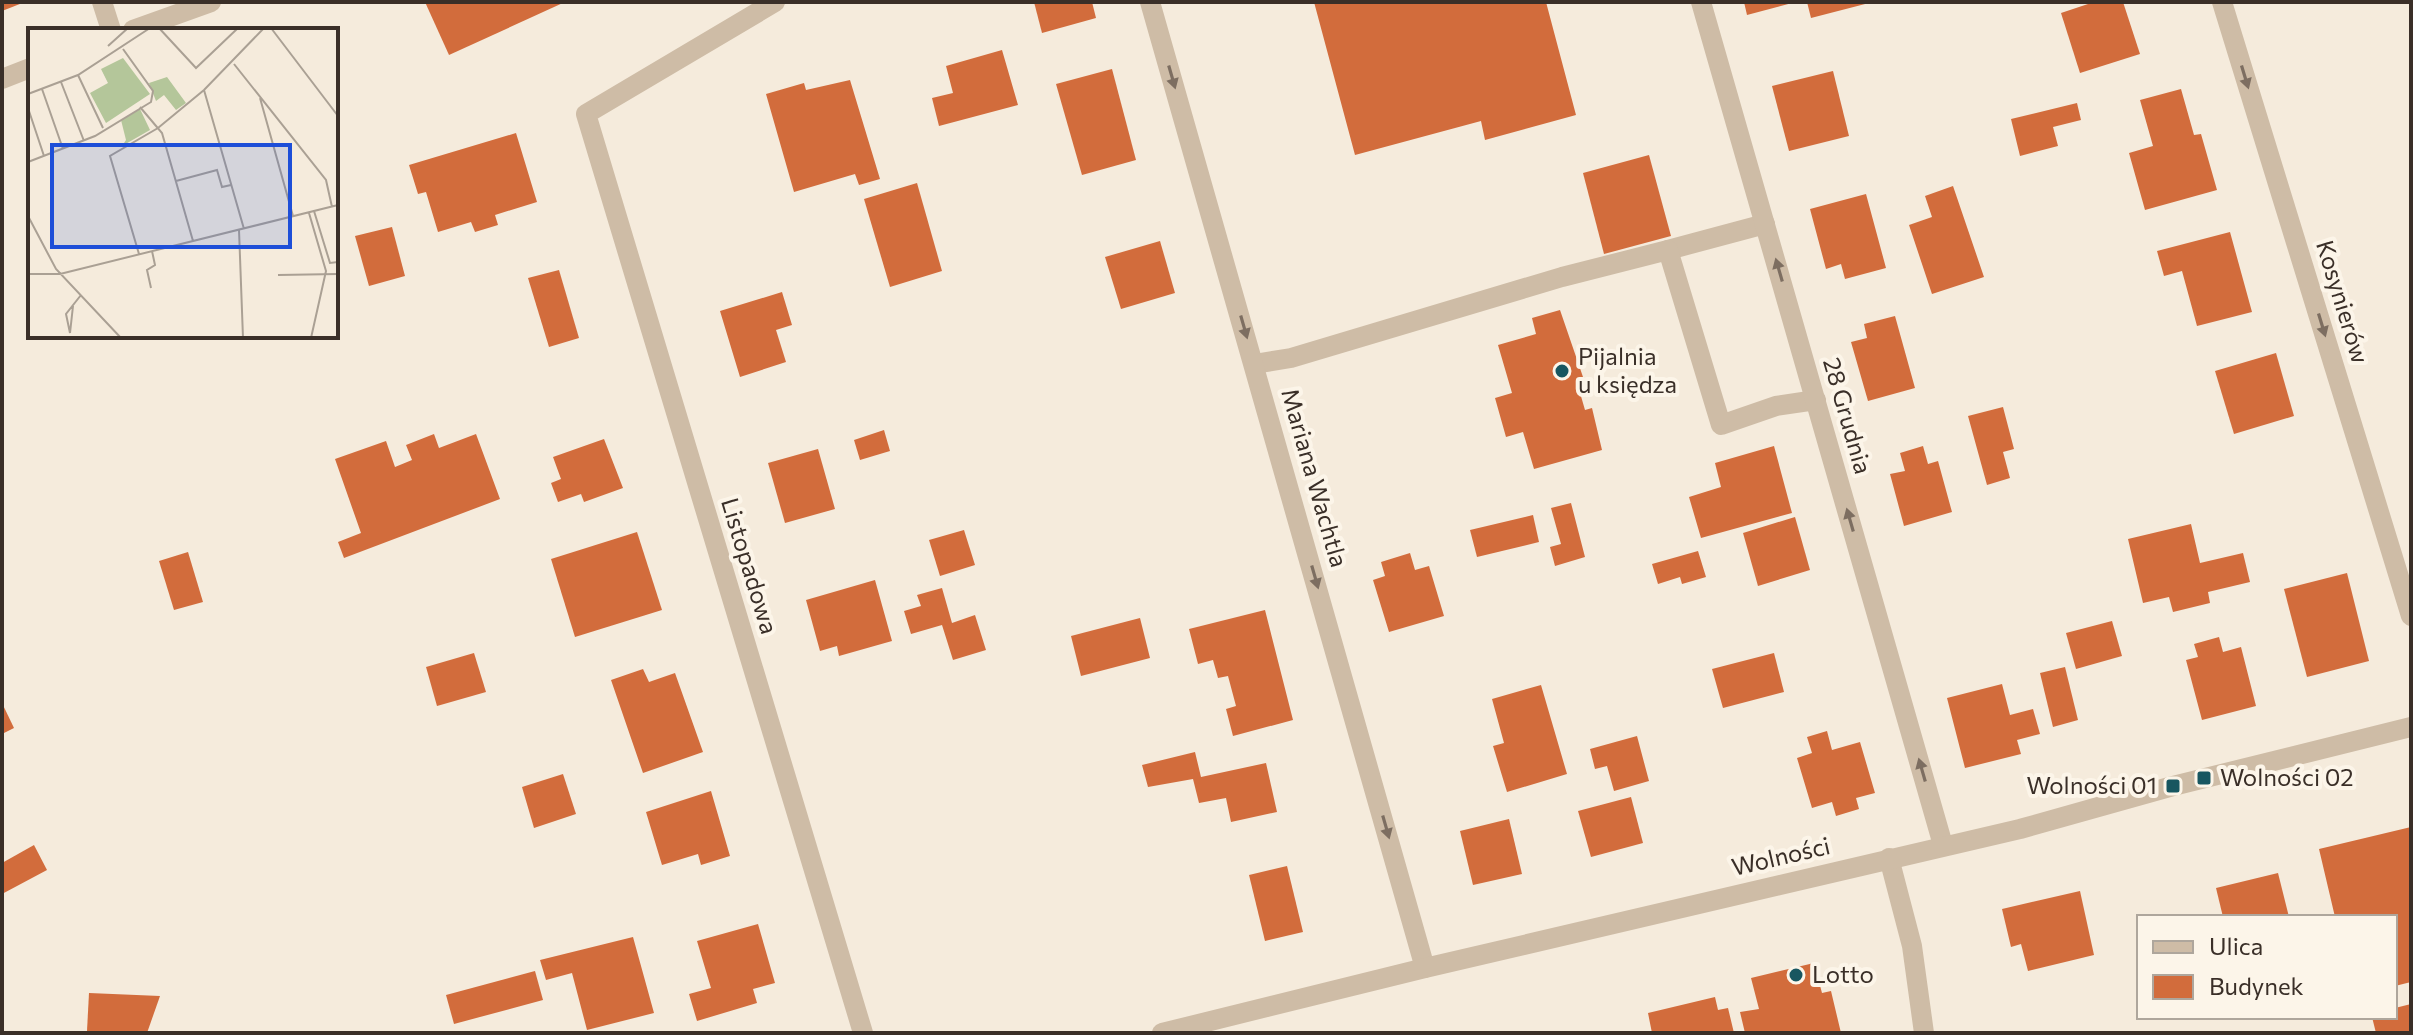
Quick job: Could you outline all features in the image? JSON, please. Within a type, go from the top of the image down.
[{"type":"street","points":[[102,2],[110,28]]},
{"type":"street","points":[[139,28],[211,2]]},
{"type":"street","name":"Listopadowa","points":[[775,2],[586,114],[863,1033]]},
{"type":"street","name":"Mariana Wachtla","points":[[1150,2],[1425,968]]},
{"type":"street","name":"28 Grudnia","points":[[1701,2],[1943,845]]},
{"type":"street","name":"Kosynierów","points":[[2222,2],[2411,616]]},
{"type":"street","points":[[2,79],[28,69]]},
{"type":"street","points":[[1254,364],[1291,358],[1562,277],[1765,224]]},
{"type":"street","points":[[1668,250],[1721,425],[1776,406],[1816,400]]},
{"type":"street","name":"Wolności","points":[[1162,1033],[1425,968],[2020,829],[2173,786],[2411,727]]},
{"type":"street","points":[[1889,858],[1912,946],[1924,1033]]},
{"type":"building","points":[[2,2],[25,2],[2,11]]},
{"type":"building","points":[[425,2],[565,2],[449,55]]},
{"type":"building","points":[[1034,2],[1092,2],[1096,18],[1042,33]]},
{"type":"building","points":[[1314,2],[1546,2],[1576,115],[1485,140],[1481,121],[1355,155]]},
{"type":"building","points":[[1744,2],[1792,2],[1792,3],[1747,15]]},
{"type":"building","points":[[1807,2],[1869,2],[1869,3],[1811,18]]},
{"type":"building","points":[[2094,2],[2123,2],[2140,54],[2080,73],[2061,13]]},
{"type":"building","points":[[1002,50],[1018,105],[939,126],[932,98],[953,93],[946,66]]},
{"type":"building","points":[[1112,69],[1136,160],[1082,175],[1056,84]]},
{"type":"building","points":[[1833,71],[1849,136],[1789,151],[1772,86]]},
{"type":"building","points":[[850,80],[880,179],[859,185],[855,174],[794,192],[766,94],[804,83],[806,90]]},
{"type":"building","points":[[2181,89],[2194,135],[2201,134],[2217,190],[2145,210],[2129,153],[2153,146],[2140,100]]},
{"type":"building","points":[[2077,103],[2081,120],[2053,127],[2058,146],[2020,156],[2011,119]]},
{"type":"building","points":[[516,133],[537,202],[495,215],[498,225],[475,232],[471,222],[438,232],[426,192],[418,194],[409,165]]},
{"type":"building","points":[[1649,155],[1671,236],[1604,254],[1583,173]]},
{"type":"building","points":[[917,183],[942,271],[890,287],[864,199]]},
{"type":"building","points":[[1953,186],[1984,277],[1932,294],[1909,225],[1932,217],[1925,196]]},
{"type":"building","points":[[1866,194],[1886,268],[1845,279],[1841,264],[1826,269],[1810,209]]},
{"type":"building","points":[[392,227],[405,276],[369,286],[355,236]]},
{"type":"building","points":[[2230,232],[2252,312],[2197,326],[2182,271],[2164,276],[2157,251]]},
{"type":"building","points":[[1160,241],[1175,293],[1121,309],[1105,257]]},
{"type":"building","points":[[559,270],[579,338],[549,347],[528,278]]},
{"type":"building","points":[[782,292],[792,325],[776,330],[786,362],[740,377],[720,311]]},
{"type":"building","points":[[1560,310],[1583,377],[1576,379],[1585,410],[1592,408],[1602,450],[1534,469],[1523,432],[1506,437],[1495,398],[1512,393],[1498,345],[1536,334],[1532,318]]},
{"type":"building","points":[[1895,316],[1915,388],[1868,401],[1851,342],[1867,338],[1864,324]]},
{"type":"building","points":[[2276,353],[2294,416],[2234,434],[2215,371]]},
{"type":"building","points":[[2003,407],[2014,449],[2003,452],[2010,478],[1987,485],[1968,416]]},
{"type":"building","points":[[884,430],[890,451],[860,460],[854,440]]},
{"type":"building","points":[[434,434],[439,448],[476,434],[500,499],[344,558],[338,542],[361,533],[335,459],[386,441],[395,467],[412,460],[406,445]]},
{"type":"building","points":[[604,439],[623,488],[584,502],[581,494],[558,502],[551,483],[561,479],[553,457]]},
{"type":"building","points":[[1774,446],[1792,513],[1701,538],[1689,497],[1721,487],[1715,463]]},
{"type":"building","points":[[1923,446],[1928,464],[1938,461],[1952,512],[1904,526],[1890,474],[1905,471],[1900,453]]},
{"type":"building","points":[[818,449],[835,509],[785,523],[768,463]]},
{"type":"building","points":[[1571,503],[1585,557],[1555,566],[1550,547],[1561,544],[1551,508]]},
{"type":"building","points":[[1533,515],[1539,542],[1477,557],[1470,530]]},
{"type":"building","points":[[1795,517],[1810,570],[1758,586],[1743,533]]},
{"type":"building","points":[[2191,524],[2200,563],[2243,553],[2250,582],[2208,592],[2210,603],[2173,612],[2169,597],[2143,603],[2128,539]]},
{"type":"building","points":[[964,530],[975,565],[940,576],[929,540]]},
{"type":"building","points":[[637,532],[662,610],[575,637],[551,559]]},
{"type":"building","points":[[1698,551],[1706,577],[1682,584],[1680,577],[1658,584],[1652,564]]},
{"type":"building","points":[[188,552],[203,602],[174,610],[159,561]]},
{"type":"building","points":[[1410,553],[1415,570],[1429,566],[1444,616],[1389,632],[1373,580],[1385,576],[1381,562]]},
{"type":"building","points":[[2347,573],[2369,661],[2307,677],[2284,589]]},
{"type":"building","points":[[875,580],[892,641],[839,656],[837,646],[820,651],[806,600]]},
{"type":"building","points":[[942,588],[952,623],[975,615],[986,650],[953,660],[942,625],[911,634],[904,611],[921,606],[917,595]]},
{"type":"building","points":[[1265,610],[1293,720],[1233,736],[1226,709],[1236,706],[1228,676],[1218,678],[1213,660],[1198,664],[1189,629]]},
{"type":"building","points":[[1140,618],[1150,658],[1081,676],[1071,636]]},
{"type":"building","points":[[2112,621],[2122,656],[2076,669],[2066,633]]},
{"type":"building","points":[[2219,637],[2223,652],[2241,647],[2256,706],[2202,720],[2186,660],[2198,657],[2194,644]]},
{"type":"building","points":[[474,653],[486,692],[437,706],[426,667]]},
{"type":"building","points":[[1774,653],[1784,692],[1723,708],[1712,669]]},
{"type":"building","points":[[2065,667],[2078,720],[2053,727],[2040,673]]},
{"type":"building","points":[[643,669],[649,682],[675,673],[703,752],[643,773],[611,680]]},
{"type":"building","points":[[2002,684],[2010,715],[2033,709],[2040,734],[2017,740],[2021,754],[1965,768],[1947,698]]},
{"type":"building","points":[[1541,685],[1567,774],[1507,792],[1493,746],[1504,743],[1492,699]]},
{"type":"building","points":[[2,703],[14,728],[2,734]]},
{"type":"building","points":[[1827,731],[1832,750],[1860,742],[1875,793],[1856,798],[1859,809],[1836,816],[1832,802],[1812,808],[1797,758],[1812,753],[1807,737]]},
{"type":"building","points":[[1637,736],[1649,781],[1614,791],[1607,766],[1595,769],[1590,749]]},
{"type":"building","points":[[1195,752],[1201,777],[1266,763],[1277,812],[1231,822],[1226,798],[1199,803],[1193,779],[1148,787],[1142,765]]},
{"type":"building","points":[[563,774],[576,814],[534,828],[522,787]]},
{"type":"building","points":[[711,791],[730,856],[701,865],[698,854],[662,865],[646,812]]},
{"type":"building","points":[[1631,797],[1643,843],[1591,857],[1578,811]]},
{"type":"building","points":[[1509,819],[1522,874],[1473,885],[1460,831]]},
{"type":"building","points":[[2411,827],[2411,982],[2397,986],[2397,915],[2335,915],[2319,849]]},
{"type":"building","points":[[34,845],[47,870],[2,894],[2,863]]},
{"type":"building","points":[[1287,866],[1303,932],[1265,941],[1249,875]]},
{"type":"building","points":[[2278,873],[2288,915],[2223,915],[2216,888]]},
{"type":"building","points":[[2080,891],[2094,955],[2028,971],[2021,944],[2011,947],[2002,909]]},
{"type":"building","points":[[758,924],[775,983],[753,989],[757,1003],[697,1021],[689,994],[711,988],[697,941]]},
{"type":"building","points":[[633,937],[654,1013],[587,1030],[572,973],[546,980],[540,960]]},
{"type":"building","points":[[1814,963],[1822,993],[1831,991],[1841,1033],[1745,1033],[1740,1012],[1759,1009],[1751,978]]},
{"type":"building","points":[[535,971],[543,1000],[454,1024],[446,995]]},
{"type":"building","points":[[89,993],[160,996],[147,1033],[87,1031]]},
{"type":"building","points":[[1715,997],[1718,1010],[1728,1008],[1734,1033],[1652,1033],[1648,1013]]},
{"type":"building","points":[[2411,1004],[2411,1033],[2376,1033],[2372,1019],[2397,1019],[2397,1008]]},
{"type":"place","name":"Pijalnia u księdza","points":[[1562,371]]},
{"type":"place","name":"Wolności 02","points":[[2204,778]]},
{"type":"place","name":"Wolności 01","points":[[2173,786]]},
{"type":"place","name":"Lotto","points":[[1796,975]]}]
